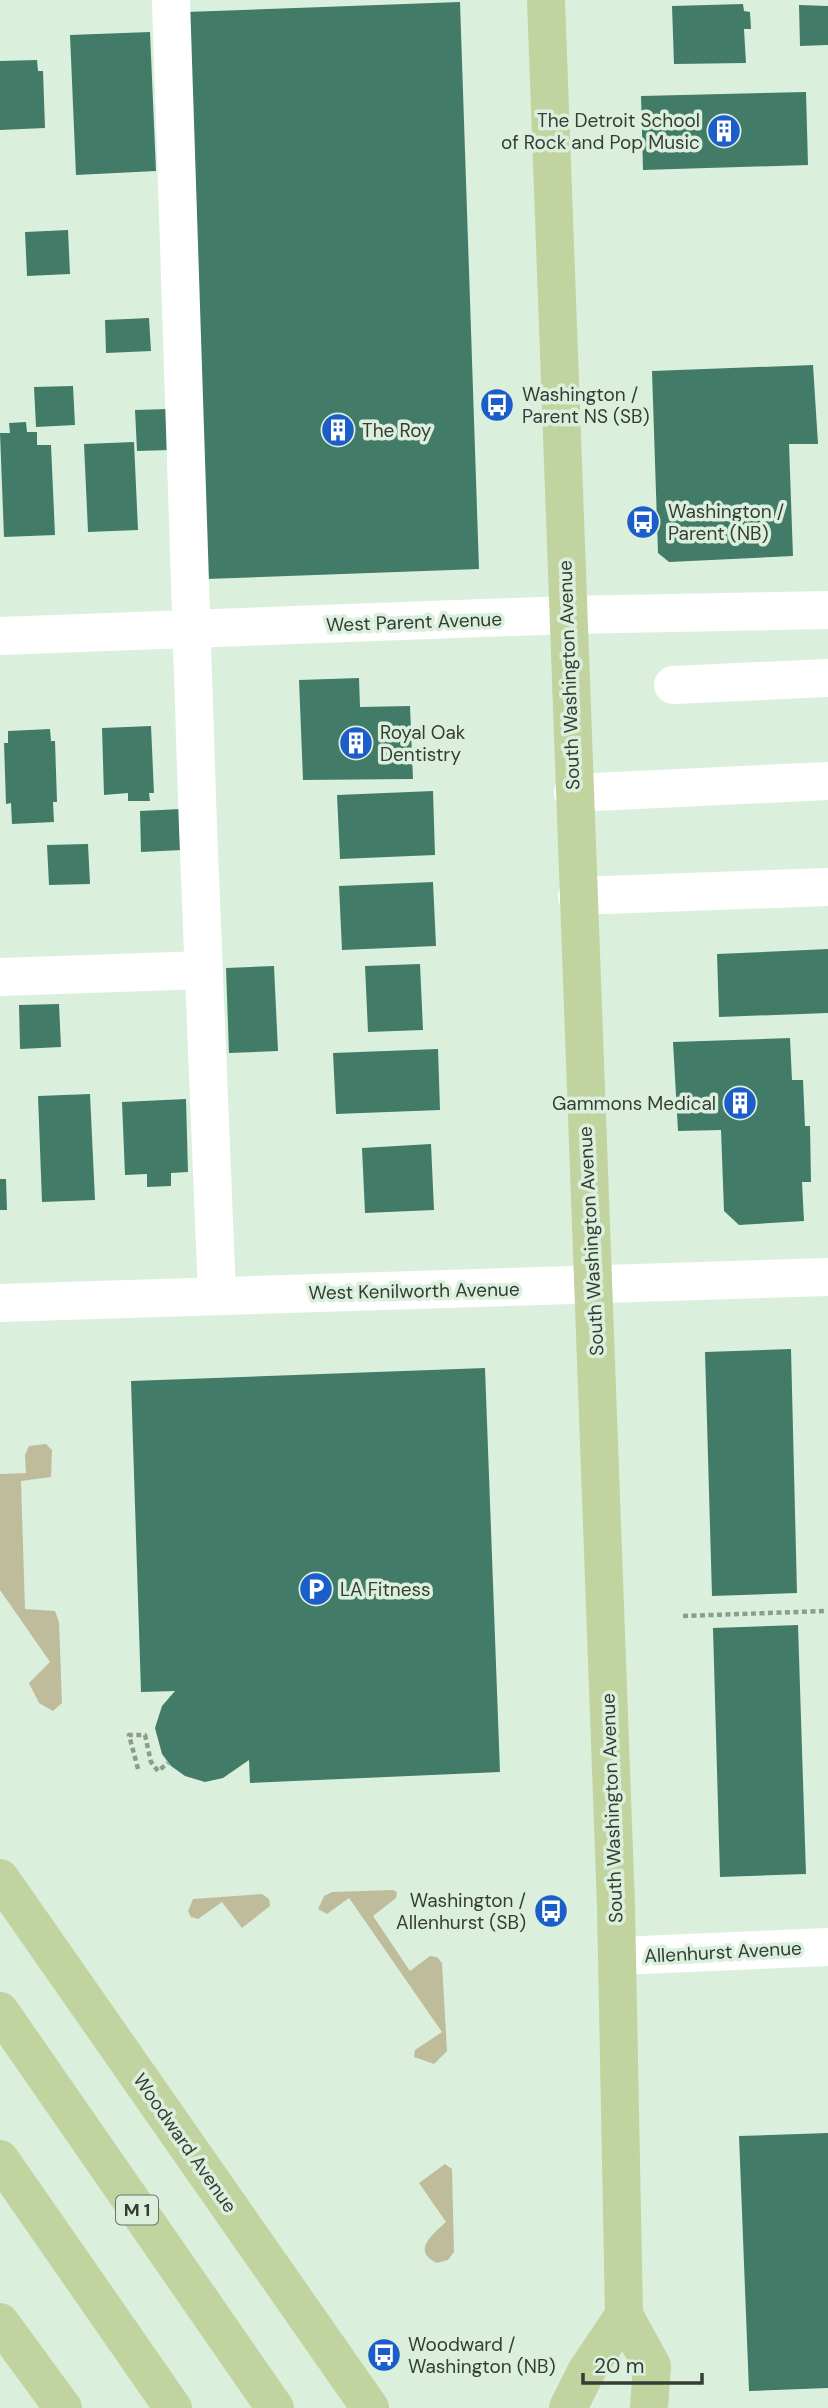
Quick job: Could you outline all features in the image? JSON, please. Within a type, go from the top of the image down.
[{"type":"main road","name":"South Washington Avenue","points":[[546,0],[573,793],[618,1956],[624,2315],[652,2366],[648,2408]]},
{"type":"main road","name":"Woodward Avenue","points":[[0,1878],[370,2408]]},
{"type":"main road","name":"M 1","points":[[0,2011],[275,2408]]},
{"type":"main road","points":[[0,2159],[173,2408]]},
{"type":"main road","points":[[568,2408],[587,2370],[624,2315]]},
{"type":"main road","points":[[0,2322],[63,2408]]},
{"type":"street","points":[[171,0],[217,1295]]},
{"type":"street","name":"West Parent Avenue","points":[[0,636],[192,631],[567,615],[828,610]]},
{"type":"street","points":[[673,685],[828,678]]},
{"type":"street","points":[[573,793],[828,781]]},
{"type":"street","points":[[577,896],[828,887]]},
{"type":"street","points":[[0,977],[204,970]]},
{"type":"street","name":"West Kenilworth Avenue","points":[[0,1303],[828,1277]]},
{"type":"street","name":"Allenhurst Avenue","points":[[618,1956],[828,1947]]},
{"type":"path","points":[[683,1616],[826,1611]]},
{"type":"path","points":[[138,1769],[129,1735],[145,1735],[151,1762],[158,1771],[168,1763]]},
{"type":"shaded area","points":[[46,1444],[52,1450],[51,1477],[21,1481],[25,1609],[55,1611],[59,1622],[62,1703],[53,1711],[39,1703],[29,1683],[50,1662],[0,1590],[0,1474],[26,1473],[25,1455],[29,1446]]},
{"type":"shaded area","points":[[332,1892],[397,1892],[396,1898],[373,1916],[410,1971],[430,1956],[437,1957],[442,1963],[447,2051],[434,2064],[414,2057],[415,2050],[442,2032],[349,1898],[327,1914],[318,1909],[324,1896]]},
{"type":"shaded area","points":[[262,1894],[269,1899],[270,1906],[242,1928],[222,1902],[198,1919],[191,1917],[188,1911],[193,1899]]},
{"type":"shaded area","points":[[445,2164],[452,2169],[454,2252],[448,2260],[437,2263],[425,2253],[426,2243],[446,2222],[419,2183]]},
{"type":"building","name":"The Roy","points":[[460,2],[479,569],[206,579],[186,12]]},
{"type":"building","points":[[743,4],[744,11],[750,12],[751,29],[744,29],[746,63],[674,64],[672,6]]},
{"type":"building","points":[[799,5],[828,6],[828,45],[800,46]]},
{"type":"building","points":[[150,32],[156,171],[76,175],[70,35]]},
{"type":"building","points":[[37,60],[38,71],[43,71],[45,128],[0,130],[0,61]]},
{"type":"building","name":"The Detroit School of Rock and Pop Music","points":[[806,92],[808,165],[643,170],[641,96]]},
{"type":"building","points":[[68,230],[70,274],[27,276],[25,232]]},
{"type":"building","points":[[149,318],[151,351],[106,353],[105,320]]},
{"type":"building","points":[[813,365],[818,444],[789,444],[793,556],[669,562],[658,553],[652,371]]},
{"type":"building","points":[[73,386],[75,425],[36,427],[34,387]]},
{"type":"building","points":[[168,409],[170,450],[137,451],[135,410]]},
{"type":"building","points":[[26,422],[27,432],[37,432],[37,445],[51,445],[55,535],[4,537],[0,433],[10,433],[9,423]]},
{"type":"building","points":[[134,442],[138,530],[88,532],[84,444]]},
{"type":"building","name":"Royal Oak Dentistry","points":[[359,678],[360,707],[410,706],[413,779],[303,780],[299,680]]},
{"type":"building","points":[[151,726],[154,793],[149,793],[150,801],[128,801],[128,793],[104,795],[102,728]]},
{"type":"building","points":[[50,729],[51,741],[55,741],[57,802],[53,802],[54,822],[12,824],[11,803],[6,804],[4,743],[8,743],[8,731]]},
{"type":"building","points":[[433,791],[435,855],[340,859],[337,795]]},
{"type":"building","points":[[181,809],[182,850],[141,852],[140,811]]},
{"type":"building","points":[[88,844],[90,884],[49,885],[47,845]]},
{"type":"building","points":[[433,882],[436,946],[342,950],[339,886]]},
{"type":"building","points":[[828,949],[828,1013],[719,1017],[717,954]]},
{"type":"building","points":[[420,964],[423,1030],[368,1032],[365,966]]},
{"type":"building","points":[[274,966],[278,1051],[229,1053],[226,968]]},
{"type":"building","points":[[59,1004],[61,1047],[20,1049],[19,1005]]},
{"type":"building","points":[[790,1038],[792,1080],[803,1080],[805,1126],[810,1126],[811,1182],[802,1182],[804,1221],[739,1225],[724,1211],[721,1130],[678,1131],[673,1042]]},
{"type":"building","points":[[438,1049],[440,1110],[336,1114],[333,1053]]},
{"type":"building","points":[[90,1094],[95,1200],[42,1202],[38,1096]]},
{"type":"building","points":[[186,1099],[188,1172],[171,1173],[171,1186],[147,1187],[147,1174],[125,1175],[122,1102]]},
{"type":"building","points":[[431,1144],[434,1210],[365,1213],[362,1148]]},
{"type":"building","points":[[0,1179],[6,1179],[7,1210],[0,1210]]},
{"type":"building","points":[[791,1349],[797,1593],[712,1596],[705,1352]]},
{"type":"building","name":"LA Fitness","points":[[485,1368],[500,1772],[250,1783],[249,1760],[223,1778],[205,1782],[185,1776],[171,1766],[162,1754],[155,1728],[162,1706],[175,1691],[141,1692],[131,1381]]},
{"type":"building","points":[[798,1625],[806,1874],[720,1877],[713,1628]]},
{"type":"building","points":[[828,2133],[828,2388],[749,2391],[739,2136]]},
{"type":"place","name":"The Detroit School of Rock and Pop Music","points":[[724,131]]},
{"type":"place","name":"Washington / Parent NS (SB)","points":[[497,405]]},
{"type":"place","name":"The Roy","points":[[338,430]]},
{"type":"place","name":"Washington / Parent (NB)","points":[[643,522]]},
{"type":"place","name":"Royal Oak Dentistry","points":[[356,743]]},
{"type":"place","name":"Gammons Medical","points":[[740,1103]]},
{"type":"place","name":"LA Fitness","points":[[316,1589]]},
{"type":"place","name":"Washington / Allenhurst (SB)","points":[[551,1911]]},
{"type":"place","name":"Woodward / Washington (NB)","points":[[384,2355]]}]
